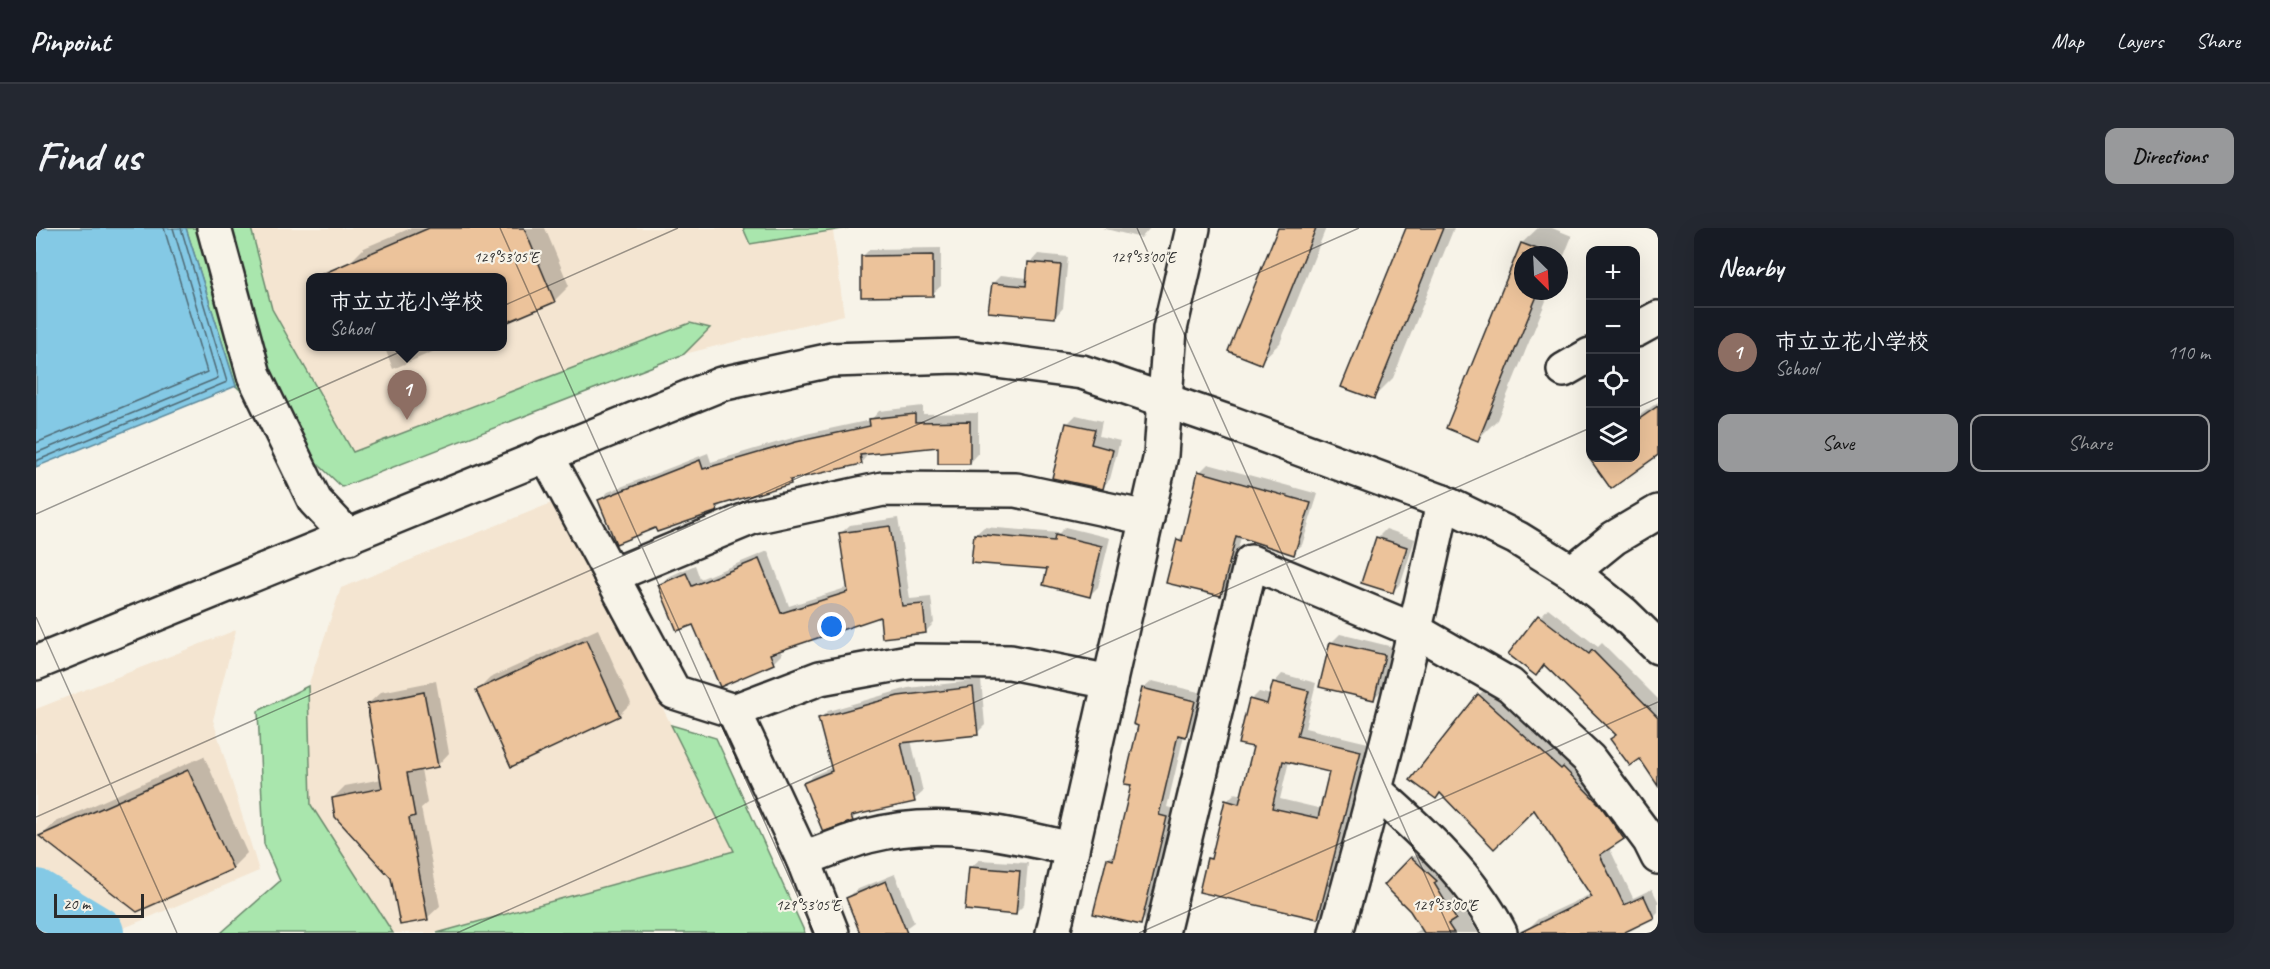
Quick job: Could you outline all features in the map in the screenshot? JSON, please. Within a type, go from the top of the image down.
[{"type":"street","points":[[214,228],[254,375],[315,501],[350,537]]},
{"type":"street","points":[[1053,933],[1161,455],[1170,329],[1193,228]]},
{"type":"street","points":[[1640,327],[1658,318]]},
{"type":"street","points":[[36,663],[721,384],[831,360],[957,356],[1082,372],[1443,502],[1517,538],[1572,572],[1623,613],[1658,647]]},
{"type":"street","points":[[546,454],[674,692],[734,711],[820,678],[914,661],[1010,662],[1110,682]]},
{"type":"street","points":[[611,576],[753,517],[883,489],[1016,490],[1147,518]]},
{"type":"street","points":[[1336,933],[1376,791],[1416,631],[1443,502]]},
{"type":"street","points":[[1572,572],[1614,538],[1658,512]]},
{"type":"street","points":[[1162,933],[1251,562],[1416,631],[1510,685],[1596,768],[1650,841],[1658,857]]},
{"type":"street","points":[[734,711],[803,860],[832,933]]},
{"type":"street","points":[[1376,791],[1434,843],[1493,918],[1500,933]]},
{"type":"street","points":[[803,860],[868,836],[928,827],[988,829],[1072,849]]},
{"type":"shaded area","points":[[229,228],[848,228],[833,231],[844,315],[684,354],[342,487]]},
{"type":"shaded area","points":[[559,500],[734,851],[437,933],[393,933],[311,805],[308,686],[341,588]]},
{"type":"shaded area","points":[[236,630],[213,720],[259,871],[112,933],[36,933],[36,709]]},
{"type":"green space","points":[[186,228],[251,228],[272,309],[353,452],[690,323],[710,328],[684,354],[342,487],[236,386]]},
{"type":"green space","points":[[743,228],[848,228],[750,244]]},
{"type":"green space","points":[[308,686],[311,805],[393,933],[221,933],[280,881],[264,844],[258,711]]},
{"type":"green space","points":[[671,725],[716,738],[805,933],[437,933],[734,851]]},
{"type":"water","points":[[36,228],[186,228],[236,386],[36,467]]},
{"type":"building","points":[[429,228],[524,228],[555,302],[507,322],[507,273],[325,273]]},
{"type":"building","points":[[1278,228],[1316,228],[1261,364],[1228,351]]},
{"type":"building","points":[[1406,228],[1443,228],[1374,399],[1341,387]]},
{"type":"building","points":[[933,255],[933,296],[861,297],[861,256]]},
{"type":"building","points":[[1514,260],[1514,300],[1535,300],[1478,441],[1446,428]]},
{"type":"building","points":[[1028,262],[1061,265],[1055,318],[988,312],[992,283],[1026,286]]},
{"type":"building","points":[[1658,406],[1658,455],[1611,489],[1592,462],[1640,462],[1640,419]]},
{"type":"building","points":[[915,414],[915,422],[970,421],[970,464],[938,464],[938,447],[860,455],[862,464],[790,480],[791,484],[716,506],[718,511],[657,532],[655,528],[616,544],[598,500],[700,460],[703,469],[796,442],[870,426],[869,419]]},
{"type":"building","points":[[1066,423],[1095,429],[1091,444],[1113,450],[1103,489],[1052,478]]},
{"type":"building","points":[[1198,471],[1311,503],[1294,555],[1236,536],[1221,596],[1166,583],[1177,539],[1182,541]]},
{"type":"building","points":[[890,526],[902,606],[923,604],[926,633],[882,638],[880,617],[770,654],[774,664],[720,687],[693,625],[677,631],[658,585],[686,573],[692,586],[759,559],[781,613],[848,592],[839,533]]},
{"type":"building","points":[[974,534],[1054,541],[1055,535],[1102,546],[1090,597],[1043,585],[1047,569],[971,563]]},
{"type":"building","points":[[1376,537],[1407,547],[1393,593],[1361,583]]},
{"type":"building","points":[[1538,615],[1589,654],[1592,650],[1658,717],[1658,786],[1640,759],[1630,766],[1610,739],[1616,735],[1544,665],[1536,676],[1508,654]]},
{"type":"building","points":[[586,640],[620,716],[511,767],[476,690]]},
{"type":"building","points":[[1330,642],[1385,655],[1374,700],[1319,687]]},
{"type":"building","points":[[1273,682],[1309,691],[1297,736],[1361,751],[1318,919],[1199,892],[1207,858],[1211,859],[1225,800],[1239,804],[1253,747],[1238,744],[1249,699],[1267,704]],"holes":[[[1283,761],[1329,772],[1318,818],[1272,808]]]},
{"type":"building","points":[[973,687],[978,735],[901,743],[915,802],[851,816],[853,821],[823,832],[803,783],[832,771],[818,718],[898,696]]},
{"type":"building","points":[[1142,688],[1195,701],[1186,737],[1178,735],[1159,815],[1167,817],[1141,925],[1093,914],[1107,858],[1113,860],[1131,785],[1124,784],[1138,726],[1133,724]]},
{"type":"building","points":[[424,692],[438,767],[407,773],[415,816],[409,818],[428,920],[400,925],[391,878],[335,817],[332,798],[382,788],[367,704]]},
{"type":"building","points":[[1478,694],[1561,769],[1563,767],[1600,805],[1624,839],[1600,855],[1624,905],[1644,896],[1654,918],[1623,933],[1519,933],[1592,897],[1534,810],[1494,849],[1440,793],[1436,799],[1410,780]]},
{"type":"building","points":[[188,770],[233,869],[137,912],[39,836]]},
{"type":"building","points":[[1411,857],[1437,881],[1434,883],[1456,919],[1448,924],[1454,933],[1424,933],[1410,911],[1384,885]]},
{"type":"building","points":[[969,867],[1020,871],[1016,915],[965,910]]},
{"type":"building","points":[[886,881],[907,933],[860,933],[846,898]]},
{"type":"waterway","points":[[36,896],[97,933]]},
{"type":"place","name":"市立立花小学校","points":[[407,420]]}]
